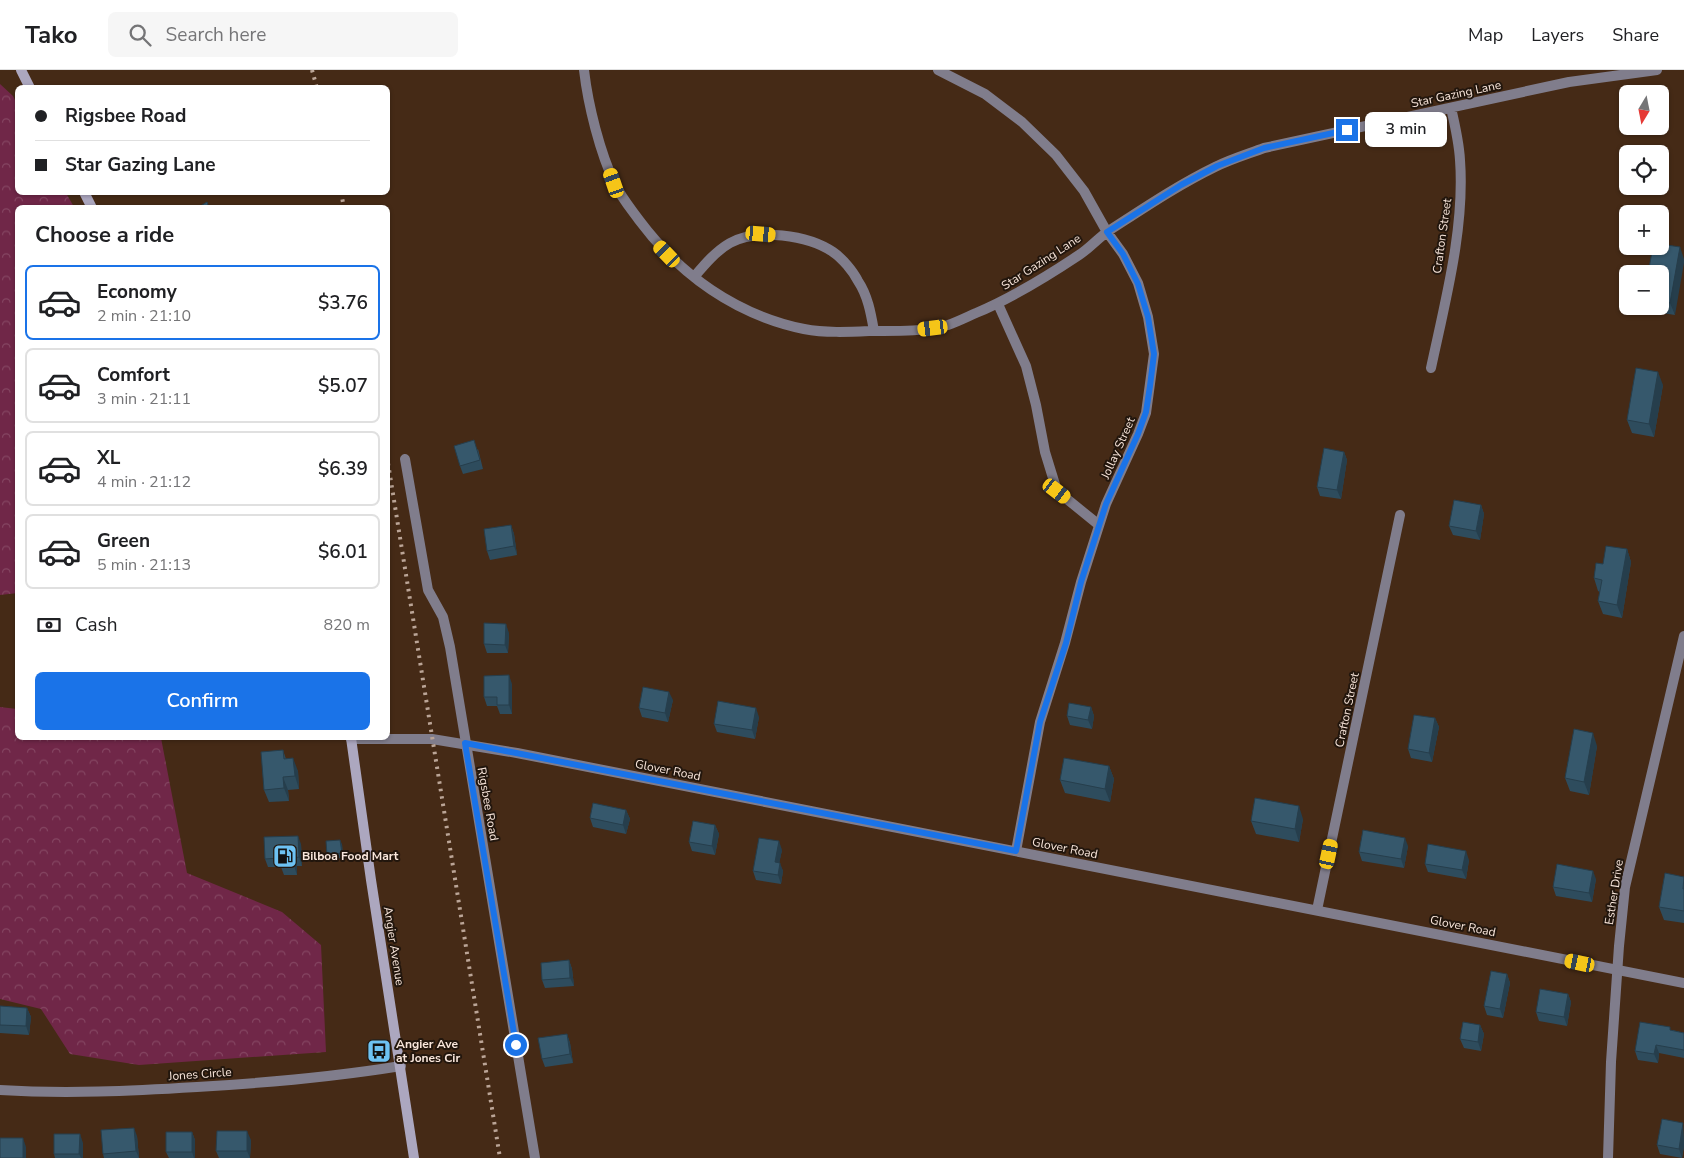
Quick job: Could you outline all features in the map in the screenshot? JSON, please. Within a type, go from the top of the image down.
[{"type":"main road","points":[[21,70],[28,85]]},
{"type":"main road","name":"Angier Avenue","points":[[351,740],[414,1158]]},
{"type":"street","name":"Star Gazing Lane","points":[[584,70],[596,128],[614,183],[656,243],[694,277],[729,302],[767,319],[805,329],[827,331],[912,331],[949,325],[998,304],[1031,285],[1080,254],[1107,232],[1181,185],[1217,166],[1264,148],[1569,82],[1657,70]]},
{"type":"street","name":"Jollay Street","points":[[938,70],[985,94],[1022,122],[1056,155],[1084,191],[1107,232],[1123,254],[1138,284],[1148,317],[1154,354],[1146,412],[1106,504],[1081,582],[1066,643],[1040,722],[1016,851]]},
{"type":"street","name":"Crafton Street","points":[[1431,368],[1460,215],[1461,161],[1451,108]]},
{"type":"street","points":[[694,277],[720,251],[730,243],[745,236],[761,234],[780,236],[817,244],[834,252],[858,280],[866,296],[874,331]]},
{"type":"street","points":[[998,304],[1026,366],[1038,413],[1045,452],[1057,491],[1100,525]]},
{"type":"street","name":"Rigsbee Road","points":[[405,459],[428,590],[443,617],[450,647],[535,1158]]},
{"type":"street","name":"Crafton Street","points":[[1317,910],[1400,515]]},
{"type":"street","name":"Esther Drive","points":[[1608,1158],[1611,1062],[1625,887],[1684,636]]},
{"type":"street","name":"Glover Road","points":[[390,739],[423,739],[465,743],[1684,983]]},
{"type":"street","name":"Jones Circle","points":[[0,1090],[53,1092],[162,1089],[312,1079],[400,1066]]},
{"type":"green space","points":[[0,84],[15,100],[15,195],[67,195],[73,205],[15,205],[15,593],[0,595]]},
{"type":"green space","points":[[0,707],[15,709],[15,740],[161,740],[187,873],[282,912],[321,945],[326,1052],[139,1065],[70,1054],[41,1009],[0,999]]},
{"type":"building","points":[[1669,245],[1680,247],[1670,303],[1669,265],[1650,265],[1651,255],[1669,255]]},
{"type":"building","points":[[1636,368],[1658,372],[1649,424],[1627,420]]},
{"type":"building","points":[[474,440],[480,460],[460,466],[454,446]]},
{"type":"building","points":[[1324,448],[1344,452],[1337,490],[1317,487]]},
{"type":"building","points":[[1454,500],[1481,505],[1476,531],[1449,526]]},
{"type":"building","points":[[511,525],[514,546],[487,551],[484,529]]},
{"type":"building","points":[[1606,546],[1627,549],[1617,605],[1598,601],[1602,580],[1594,578],[1596,563],[1603,564]]},
{"type":"building","points":[[484,623],[506,624],[505,645],[484,644]]},
{"type":"building","points":[[509,675],[509,705],[497,705],[497,697],[484,697],[484,676]]},
{"type":"building","points":[[643,687],[669,692],[665,713],[639,708]]},
{"type":"building","points":[[718,701],[756,708],[752,730],[714,724]]},
{"type":"building","points":[[1069,703],[1091,707],[1088,720],[1067,716]]},
{"type":"building","points":[[1414,715],[1435,718],[1429,753],[1408,749]]},
{"type":"building","points":[[1574,729],[1593,733],[1584,782],[1565,778]]},
{"type":"building","points":[[283,750],[284,759],[293,758],[295,776],[283,777],[284,788],[264,790],[261,752]]},
{"type":"building","points":[[1064,758],[1109,766],[1105,789],[1060,780]]},
{"type":"building","points":[[1255,798],[1299,806],[1295,829],[1251,821]]},
{"type":"building","points":[[593,803],[626,810],[623,825],[590,818]]},
{"type":"building","points":[[693,821],[715,825],[712,846],[689,842]]},
{"type":"building","points":[[1363,830],[1405,838],[1401,859],[1359,852]]},
{"type":"building","name":"Bilboa Food Mart","points":[[298,836],[299,857],[294,858],[294,866],[281,867],[280,858],[265,859],[264,837]]},
{"type":"building","points":[[759,838],[779,841],[775,862],[780,863],[778,875],[753,871]]},
{"type":"building","points":[[340,840],[342,853],[327,855],[326,841]]},
{"type":"building","points":[[1428,844],[1466,851],[1462,870],[1425,864]]},
{"type":"building","points":[[1557,864],[1593,871],[1589,893],[1553,887]]},
{"type":"building","points":[[1665,873],[1684,877],[1684,911],[1659,907]]},
{"type":"building","points":[[569,960],[570,978],[542,980],[541,963]]},
{"type":"building","points":[[1491,971],[1507,974],[1500,1009],[1484,1006]]},
{"type":"building","points":[[1540,989],[1568,994],[1564,1017],[1536,1012]]},
{"type":"building","points":[[0,1006],[27,1008],[26,1026],[0,1025]]},
{"type":"building","points":[[1463,1022],[1480,1025],[1478,1042],[1460,1039]]},
{"type":"building","points":[[1640,1022],[1670,1027],[1670,1030],[1684,1033],[1684,1050],[1656,1045],[1654,1054],[1635,1051]]},
{"type":"building","points":[[567,1034],[570,1054],[542,1059],[538,1038]]},
{"type":"building","points":[[1662,1119],[1683,1123],[1679,1149],[1657,1145]]},
{"type":"building","points":[[134,1128],[136,1151],[103,1154],[101,1130]]},
{"type":"building","points":[[217,1131],[247,1131],[247,1151],[216,1151]]},
{"type":"building","points":[[166,1132],[192,1132],[192,1152],[166,1152]]},
{"type":"building","points":[[54,1134],[80,1134],[79,1154],[54,1154]]},
{"type":"building","points":[[0,1138],[23,1138],[23,1158],[0,1158]]},
{"type":"railway","points":[[312,70],[316,85]]},
{"type":"railway","points":[[342,195],[343,205]]},
{"type":"railway","points":[[390,475],[500,1158]]},
{"type":"place","name":"Bilboa Food Mart","points":[[285,856]]},
{"type":"place","name":"Angier Ave at Jones Cir","points":[[379,1051]]},
{"type":"route","points":[[516,1045],[465,743],[1016,851],[1040,722],[1066,643],[1081,582],[1106,504],[1138,434],[1146,412],[1150,386],[1154,354],[1148,317],[1138,284],[1123,254],[1107,232],[1181,185],[1217,166],[1264,148],[1347,130]]}]
